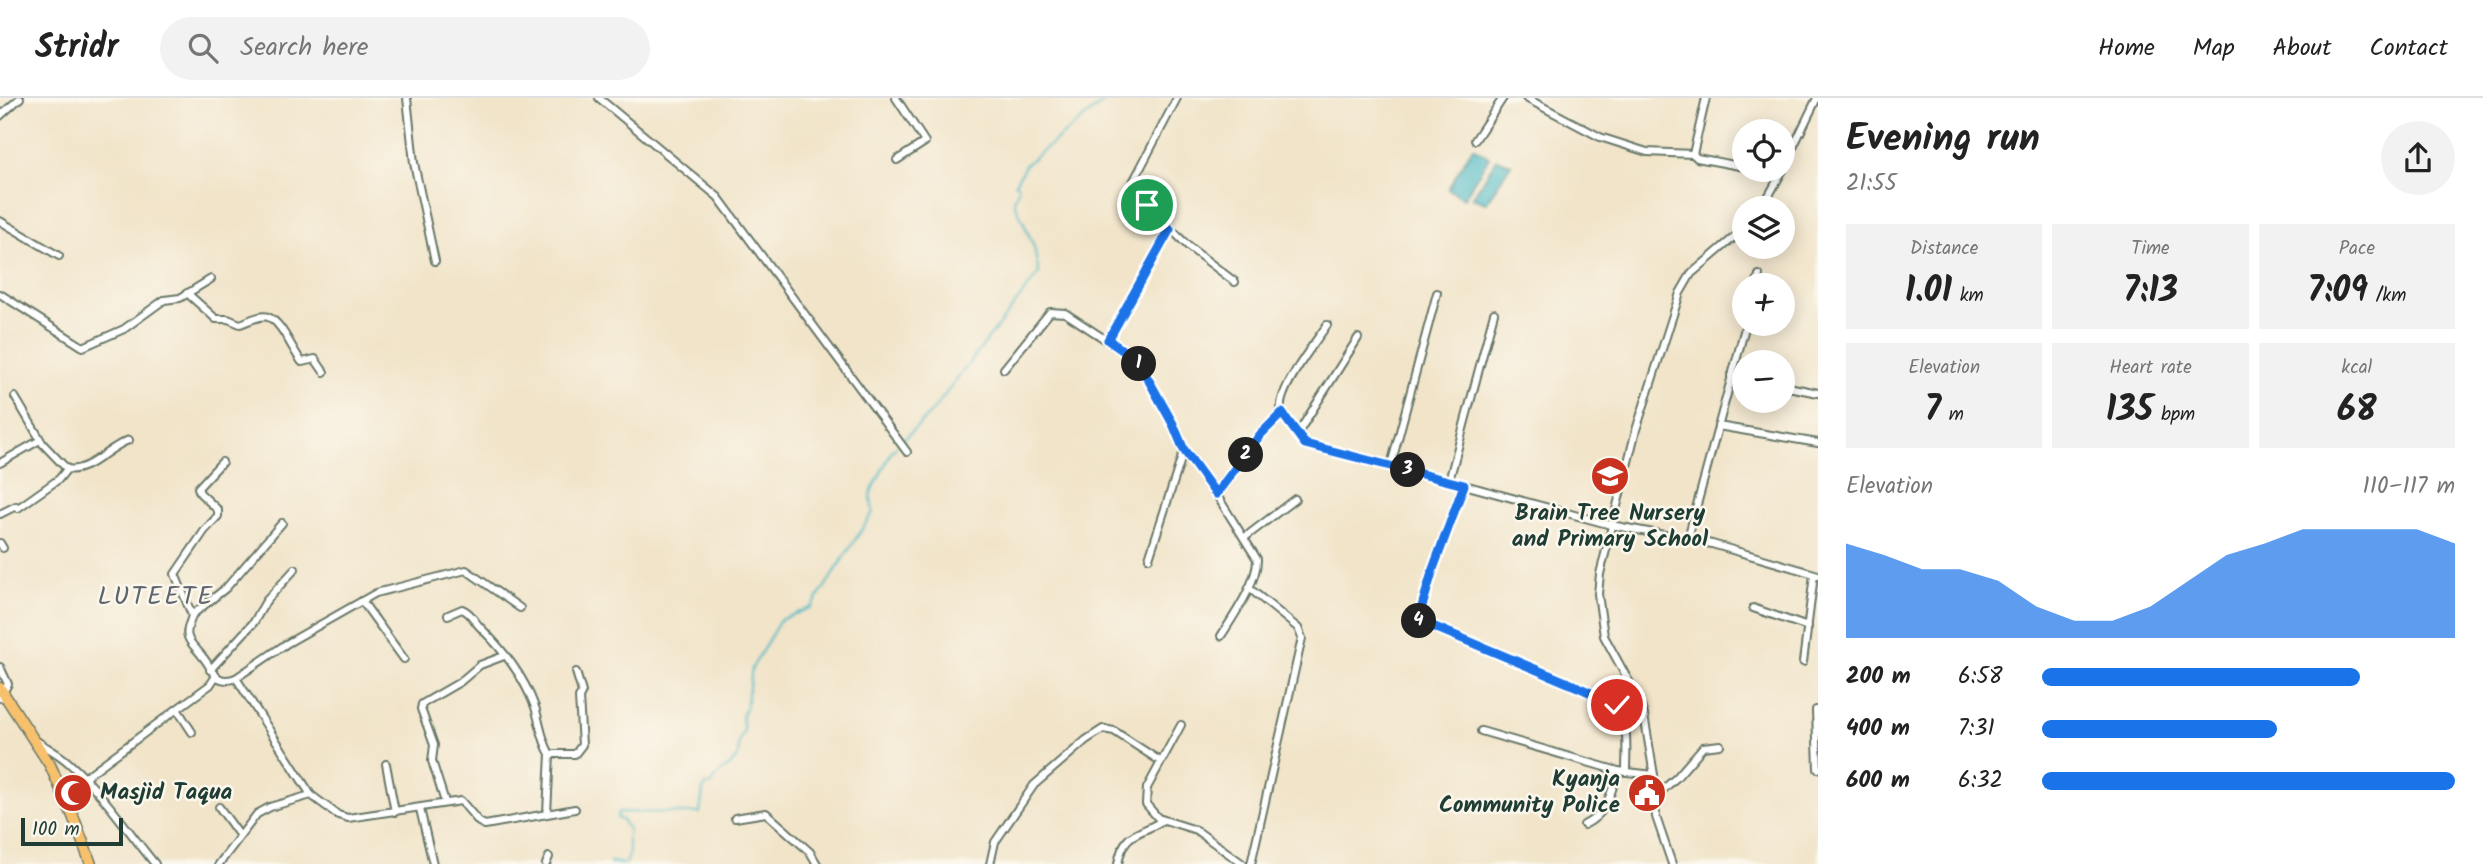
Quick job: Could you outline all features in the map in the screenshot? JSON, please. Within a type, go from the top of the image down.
[{"type":"main road","points":[[1,693],[35,740],[61,788],[91,864]]},
{"type":"street","points":[[0,116],[20,98]]},
{"type":"street","points":[[407,98],[414,163],[435,261]]},
{"type":"street","points":[[599,98],[718,197],[907,452]]},
{"type":"street","points":[[896,98],[925,142],[897,160]]},
{"type":"street","points":[[1177,98],[1130,186],[1134,196],[1147,205],[1189,247],[1235,282]]},
{"type":"street","points":[[1475,140],[1503,98]]},
{"type":"street","points":[[1526,98],[1612,141],[1647,152],[1693,154],[1697,158],[1732,165]]},
{"type":"street","points":[[1693,154],[1706,98]]},
{"type":"street","points":[[1795,145],[1818,98]]},
{"type":"street","points":[[0,221],[58,256]]},
{"type":"street","points":[[1108,340],[1170,229]]},
{"type":"street","points":[[1672,864],[1661,836],[1648,732],[1638,698],[1609,649],[1601,624],[1599,584],[1611,526],[1655,366],[1685,282],[1697,267],[1732,239]]},
{"type":"street","points":[[0,294],[83,347],[124,329],[164,300],[180,298],[211,279]]},
{"type":"street","points":[[187,293],[216,319],[228,319],[240,324],[263,316],[269,317],[281,328],[302,362],[315,359],[324,372]]},
{"type":"street","points":[[1391,465],[1437,293]]},
{"type":"street","points":[[1004,369],[1050,312],[1065,313],[1138,361],[1173,424],[1184,450],[1216,494],[1257,559],[1258,564],[1249,588],[1221,636]]},
{"type":"street","points":[[1449,481],[1494,313]]},
{"type":"street","points":[[1327,325],[1297,367],[1282,400],[1282,413],[1305,444],[1611,526],[1688,538],[1816,575],[1803,662]]},
{"type":"street","points":[[1688,538],[1743,336]]},
{"type":"street","points":[[1298,433],[1358,338]]},
{"type":"street","points":[[1795,388],[1818,393]]},
{"type":"street","points":[[15,397],[40,440],[72,471],[84,467],[119,443],[128,440]]},
{"type":"street","points":[[1216,494],[1260,435],[1282,413]]},
{"type":"street","points":[[1718,426],[1818,443]]},
{"type":"street","points":[[0,463],[40,440]]},
{"type":"street","points":[[1149,558],[1184,450]]},
{"type":"street","points":[[222,462],[198,488],[218,510],[218,516],[205,530],[175,574],[192,615],[187,635],[216,676],[229,681],[236,678],[286,644],[380,592],[467,570],[520,608]]},
{"type":"street","points":[[0,514],[17,507],[59,480],[67,469]]},
{"type":"street","points":[[1464,485],[1433,569],[1418,620],[1614,702],[1620,709],[1624,724],[1626,772]]},
{"type":"street","points":[[1244,538],[1295,499]]},
{"type":"street","points":[[192,615],[226,588],[282,523]]},
{"type":"street","points":[[210,670],[254,622],[266,601],[295,569]]},
{"type":"street","points":[[1249,588],[1298,628],[1302,638],[1251,864]]},
{"type":"street","points":[[362,601],[404,659]]},
{"type":"street","points":[[1753,608],[1808,627]]},
{"type":"street","points":[[449,615],[461,609],[471,614],[474,621],[520,674],[550,754],[547,813]]},
{"type":"street","points":[[445,802],[432,761],[434,748],[421,709],[422,704],[460,682],[480,665],[504,656]]},
{"type":"street","points":[[0,667],[8,684],[1,693]]},
{"type":"street","points":[[550,754],[575,754],[582,745],[579,698],[582,692],[576,672]]},
{"type":"street","points":[[84,778],[210,685],[216,676]]},
{"type":"street","points":[[236,678],[311,795],[338,815],[348,818],[461,801],[479,822],[485,825],[575,809]]},
{"type":"street","points":[[177,709],[192,732]]},
{"type":"street","points":[[1816,710],[1818,769]]},
{"type":"street","points":[[1181,725],[1160,761],[1145,796],[1149,810],[1163,820],[1196,830],[1243,864]]},
{"type":"street","points":[[990,864],[995,842],[1028,792],[1076,747],[1097,732],[1107,729],[1114,731],[1160,761]]},
{"type":"street","points":[[1481,731],[1618,771],[1654,775]]},
{"type":"street","points":[[35,740],[67,761],[84,778],[155,864]]},
{"type":"street","points":[[1655,797],[1703,747],[1720,745]]},
{"type":"street","points":[[386,764],[395,812]]},
{"type":"street","points":[[1584,825],[1604,810],[1618,771]]},
{"type":"street","points":[[219,864],[261,811],[311,795]]},
{"type":"street","points":[[219,807],[240,836]]},
{"type":"street","points":[[420,809],[433,864]]},
{"type":"street","points":[[736,818],[766,813],[810,852],[817,864]]},
{"type":"street","points":[[1118,864],[1121,848],[1126,840],[1163,820]]},
{"type":"water","points":[[1473,147],[1489,157],[1464,198],[1448,189]]},
{"type":"water","points":[[1497,159],[1511,164],[1486,203],[1472,198]]},
{"type":"waterway","points":[[901,442],[930,414],[1039,273],[1034,247],[1014,201],[1019,187],[1015,183],[1026,164],[1109,98]]},
{"type":"waterway","points":[[625,864],[629,856],[629,831],[622,820],[617,818],[618,812],[700,813],[706,785],[711,785],[738,756],[739,742],[744,730],[742,717],[752,668],[780,620],[812,607],[873,512],[870,495],[891,452],[897,446]]},
{"type":"waterway","points":[[610,864],[622,864]]},
{"type":"place","name":"Brain Tree Nursery and Primary School","points":[[1610,476]]},
{"type":"place","name":"Masjid Taqua","points":[[73,793]]},
{"type":"place","name":"Kyanja Community Police","points":[[1647,793]]},
{"type":"district","name":"LUTEETE","points":[[156,597]]},
{"type":"route","points":[[1147,205],[1170,229],[1108,340],[1138,361],[1173,424],[1184,450],[1216,494],[1260,435],[1282,413],[1305,444],[1464,485],[1433,569],[1418,620],[1617,705]]}]
